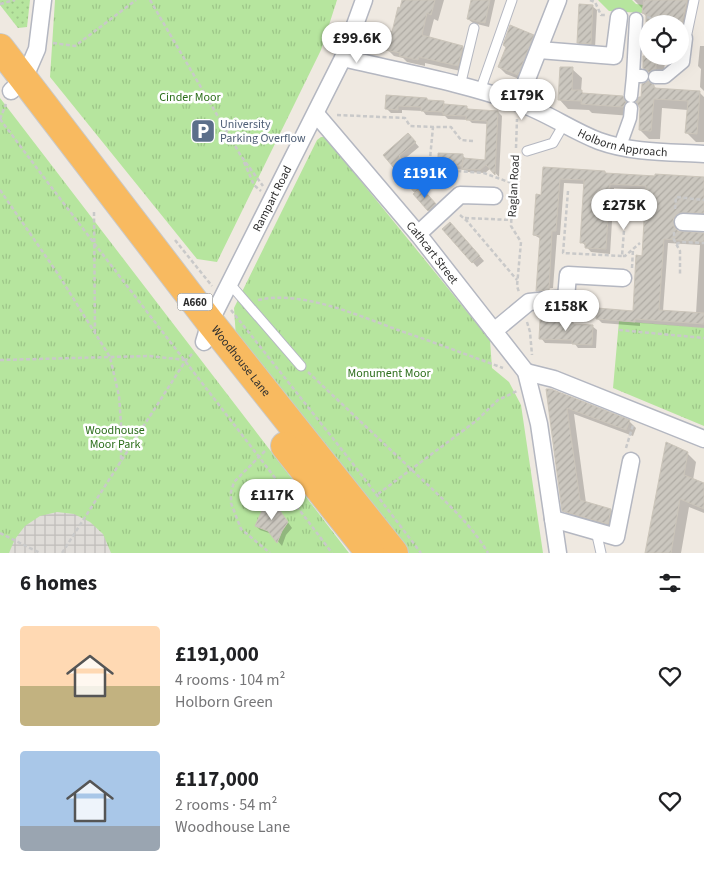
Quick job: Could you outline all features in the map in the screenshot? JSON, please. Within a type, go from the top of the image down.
[{"type":"highway","name":"Woodhouse Lane","points":[[0,48],[12,82],[95,198],[211,327],[394,553]]},
{"type":"highway","name":"Woodhouse Lane","points":[[211,327],[280,439],[370,553]]},
{"type":"street","points":[[12,82],[37,49],[43,0]]},
{"type":"street","name":"Rampart Road","points":[[211,327],[230,284],[343,58],[364,0]]},
{"type":"street","points":[[518,102],[558,0]]},
{"type":"street","points":[[539,50],[614,56],[618,17]]},
{"type":"street","points":[[620,146],[630,118],[631,102],[643,76],[636,19]]},
{"type":"street","name":"Holborn Approach","points":[[343,58],[518,102],[599,140],[620,146],[704,154]]},
{"type":"street","points":[[643,76],[665,77],[679,65]]},
{"type":"street","name":"Cathcart Street","points":[[316,114],[418,234],[530,377]]},
{"type":"street","points":[[418,234],[460,194],[494,196]]},
{"type":"street","points":[[683,222],[704,224]]},
{"type":"street","points":[[494,331],[529,302],[566,298],[568,275],[623,278]]},
{"type":"street","points":[[558,553],[539,424],[530,377],[636,411],[704,439]]},
{"type":"street","points":[[553,519],[616,537],[631,461]]},
{"type":"lane","points":[[480,91],[512,0]]},
{"type":"lane","points":[[689,24],[694,0]]},
{"type":"lane","points":[[460,86],[474,28]]},
{"type":"lane","points":[[527,151],[553,143],[564,124]]},
{"type":"lane","points":[[230,284],[301,366]]},
{"type":"lane","points":[[596,532],[601,553]]},
{"type":"path","points":[[0,4],[15,0]]},
{"type":"path","points":[[38,42],[75,46],[136,0]]},
{"type":"path","points":[[150,0],[241,156],[272,200]]},
{"type":"path","name":"Raglan Road","points":[[518,102],[511,226],[521,242],[518,281],[522,308],[530,332],[530,377]]},
{"type":"path","points":[[316,114],[405,118],[410,126],[451,127],[461,140],[473,141]]},
{"type":"path","points":[[0,119],[94,244],[211,327],[377,495],[422,553]]},
{"type":"path","points":[[433,127],[429,169],[484,173],[514,184]]},
{"type":"path","points":[[241,156],[254,185],[272,200]]},
{"type":"path","points":[[0,190],[58,274],[110,357],[119,396],[121,462]]},
{"type":"path","points":[[568,191],[562,253],[625,256],[640,243]]},
{"type":"path","points":[[449,204],[518,281]]},
{"type":"path","points":[[94,212],[95,333]]},
{"type":"path","points":[[463,218],[512,220]]},
{"type":"path","points":[[622,256],[625,218]]},
{"type":"path","points":[[676,244],[682,242],[704,243]]},
{"type":"path","points":[[0,360],[149,356],[211,327],[245,301],[268,297],[302,299],[363,317],[530,377]]},
{"type":"path","points":[[211,327],[259,456],[332,553]]},
{"type":"path","points":[[62,553],[211,327]]},
{"type":"path","points":[[619,330],[704,338]]},
{"type":"path","points":[[301,366],[466,522],[488,553]]},
{"type":"path","points":[[377,495],[476,421],[498,400],[530,377]]},
{"type":"path","points":[[631,461],[625,453],[636,411]]},
{"type":"path","points":[[270,553],[241,529],[231,503],[230,492],[234,482],[259,456],[280,439]]},
{"type":"path","points":[[0,533],[40,553]]},
{"type":"green space","points":[[0,0],[30,0],[27,27],[18,28],[0,5]]},
{"type":"green space","name":"Cinder Moor","points":[[55,0],[337,0],[321,50],[217,262],[197,259],[50,77]]},
{"type":"green space","points":[[598,0],[632,0],[636,4],[643,5],[642,13],[609,11]]},
{"type":"green space","name":"Woodhouse Moor Park","points":[[0,98],[349,553],[0,553]]},
{"type":"green space","name":"Monument Moor","points":[[325,137],[490,340],[492,368],[509,382],[521,405],[543,553],[401,553],[236,338],[234,308],[317,140]]},
{"type":"green space","points":[[619,321],[704,328],[704,426],[613,388]]},
{"type":"shaded area","points":[[57,512],[74,514],[90,522],[103,534],[111,553],[9,553],[15,539],[25,526],[40,516]]},
{"type":"building","points":[[402,0],[435,0],[431,15],[427,13],[422,35],[463,46],[458,66],[419,57],[418,60],[399,56],[400,53],[385,50],[398,7],[400,8]]},
{"type":"building","points":[[471,0],[490,0],[485,23],[467,19]]},
{"type":"building","points":[[644,0],[687,0],[684,15],[646,15],[642,13]]},
{"type":"building","points":[[579,4],[593,5],[591,44],[577,43]]},
{"type":"building","points":[[510,25],[534,35],[518,75],[498,67],[506,47],[503,45]]},
{"type":"building","points":[[643,65],[656,65],[656,69],[649,72],[643,68]]},
{"type":"building","points":[[560,67],[573,67],[572,90],[582,90],[582,93],[623,96],[626,102],[623,107],[581,104],[582,97],[581,101],[558,100]]},
{"type":"building","points":[[648,81],[654,85],[654,88],[700,91],[697,134],[685,133],[688,101],[654,99],[651,131],[639,130],[640,108],[636,102],[641,97],[642,84]]},
{"type":"building","points":[[386,95],[444,101],[443,111],[444,104],[467,106],[467,109],[498,111],[495,175],[486,165],[480,170],[462,169],[463,159],[462,166],[438,165],[438,153],[463,154],[463,158],[485,160],[487,121],[466,120],[466,116],[443,115],[443,112],[421,111],[421,107],[398,106],[398,110],[385,109]]},
{"type":"building","points":[[408,133],[416,142],[399,156],[424,186],[415,193],[383,155]]},
{"type":"building","points":[[543,167],[605,171],[605,173],[704,177],[704,213],[679,213],[674,217],[673,222],[674,227],[678,231],[704,233],[704,242],[664,239],[659,310],[704,313],[704,324],[635,319],[635,322],[596,319],[597,308],[633,311],[636,255],[642,256],[646,186],[610,184],[606,249],[585,248],[585,243],[580,243],[584,180],[560,179],[556,231],[552,231],[549,290],[536,291],[540,236],[533,235],[536,194],[541,195]]},
{"type":"building","points":[[422,188],[436,204],[428,211],[413,194]]},
{"type":"building","points":[[450,222],[480,256],[472,263],[442,229]]},
{"type":"building","points":[[540,320],[593,325],[592,345],[572,344],[572,340],[539,339]]},
{"type":"building","points":[[546,389],[551,389],[630,420],[626,430],[567,408],[580,500],[611,509],[608,524],[562,511]]},
{"type":"building","points":[[666,442],[688,452],[684,475],[704,483],[704,509],[680,499],[671,553],[645,553]]},
{"type":"building","points":[[264,501],[278,508],[288,522],[277,543],[268,531],[255,526]]},
{"type":"place","name":"University Parking Overflow","points":[[203,131]]}]
